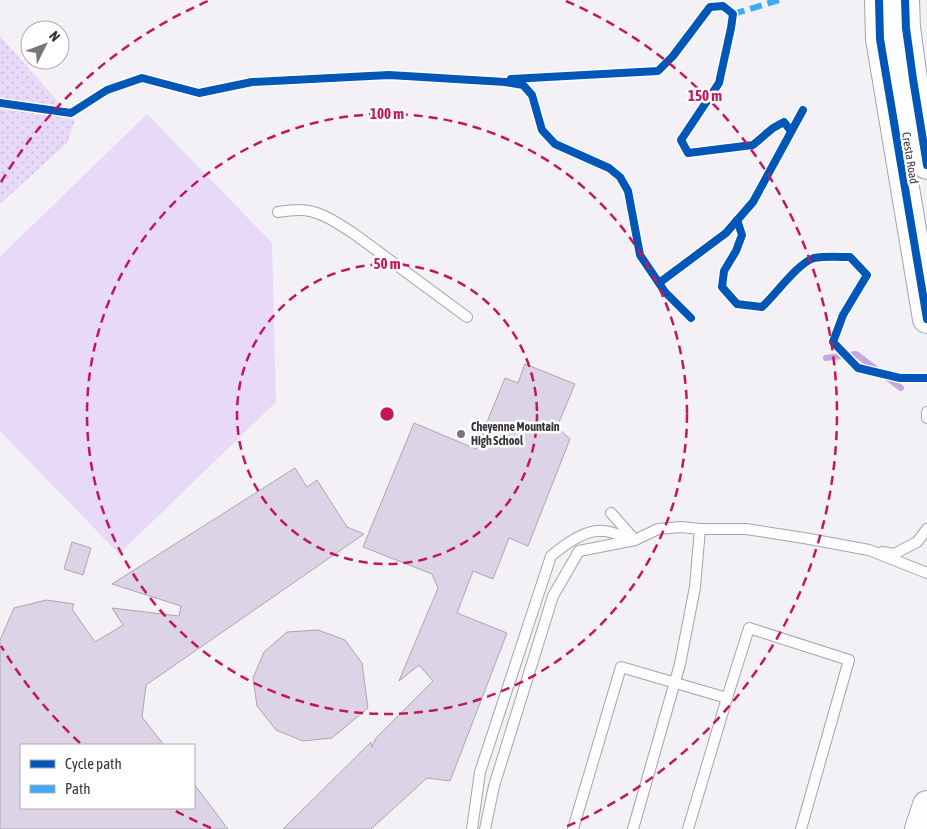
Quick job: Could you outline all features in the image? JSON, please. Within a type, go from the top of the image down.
[{"type":"main road","name":"Cresta Road","points":[[879,0],[880,39],[927,318]]},
{"type":"main road","name":"Cresta Road","points":[[905,0],[912,79],[927,165]]},
{"type":"main road","points":[[919,829],[927,805]]},
{"type":"lane","points":[[278,212],[300,210],[334,221],[467,317]]},
{"type":"lane","points":[[927,412],[927,418]]},
{"type":"lane","points":[[612,513],[635,540]]},
{"type":"lane","points":[[486,829],[494,786],[553,596],[579,551],[635,540],[658,529],[681,527],[746,529],[894,554],[917,542],[927,529]]},
{"type":"lane","points":[[633,829],[680,664],[695,588],[700,529]]},
{"type":"lane","points":[[472,829],[480,772],[551,556],[566,543],[585,534],[602,530],[635,540]]},
{"type":"lane","points":[[869,550],[927,573]]},
{"type":"lane","points":[[688,829],[750,628],[850,660],[801,829]]},
{"type":"lane","points":[[573,829],[621,668],[727,698]]},
{"type":"shaded area","points":[[0,36],[20,59],[20,70],[30,70],[75,121],[67,143],[0,204]]},
{"type":"shaded area","points":[[147,114],[272,243],[276,402],[119,554],[0,431],[0,257]]},
{"type":"building","points":[[525,364],[575,384],[557,427],[570,439],[528,546],[509,538],[493,579],[473,571],[457,613],[507,633],[450,781],[427,778],[371,829],[283,829],[371,742],[372,747],[376,738],[433,681],[419,665],[399,681],[438,588],[432,574],[363,547],[414,423],[476,449],[505,378],[518,383]]},
{"type":"building","points":[[295,468],[307,487],[317,480],[347,527],[364,534],[146,685],[142,717],[163,744],[20,744],[20,809],[195,809],[195,785],[228,829],[0,829],[0,640],[14,608],[46,600],[74,604],[72,609],[95,642],[123,625],[112,608],[179,616],[181,606],[112,584]]},
{"type":"building","points":[[72,542],[91,548],[83,575],[64,569]]},
{"type":"building","points":[[318,630],[345,640],[362,663],[368,708],[332,738],[303,741],[276,730],[257,706],[253,678],[264,652],[287,632]]},
{"type":"waterway","points":[[826,358],[856,354],[901,388]]},
{"type":"marked path","points":[[733,14],[779,0]]},
{"type":"cycle path","points":[[879,0],[880,39],[927,319]]},
{"type":"cycle path","points":[[905,0],[906,28],[927,165]]},
{"type":"cycle path","points":[[511,79],[658,71],[673,56],[710,7],[723,6],[733,14],[719,83],[681,140],[688,153],[753,145],[773,128],[784,122],[791,131]]},
{"type":"cycle path","points":[[0,103],[71,113],[107,90],[142,78],[199,93],[252,82],[389,75],[505,82],[523,85],[532,95],[542,130],[555,144],[609,168],[620,177],[628,191],[640,255],[665,292],[691,318]]},
{"type":"cycle path","points":[[659,283],[726,233],[753,202],[803,110]]},
{"type":"cycle path","points":[[737,220],[742,235],[736,251],[724,271],[722,287],[737,304],[762,307],[794,272],[814,258],[850,257],[867,275],[843,315],[833,342],[858,368],[900,378],[927,378]]},
{"type":"place","name":"Cheyenne Mountain High School","points":[[461,434]]}]
